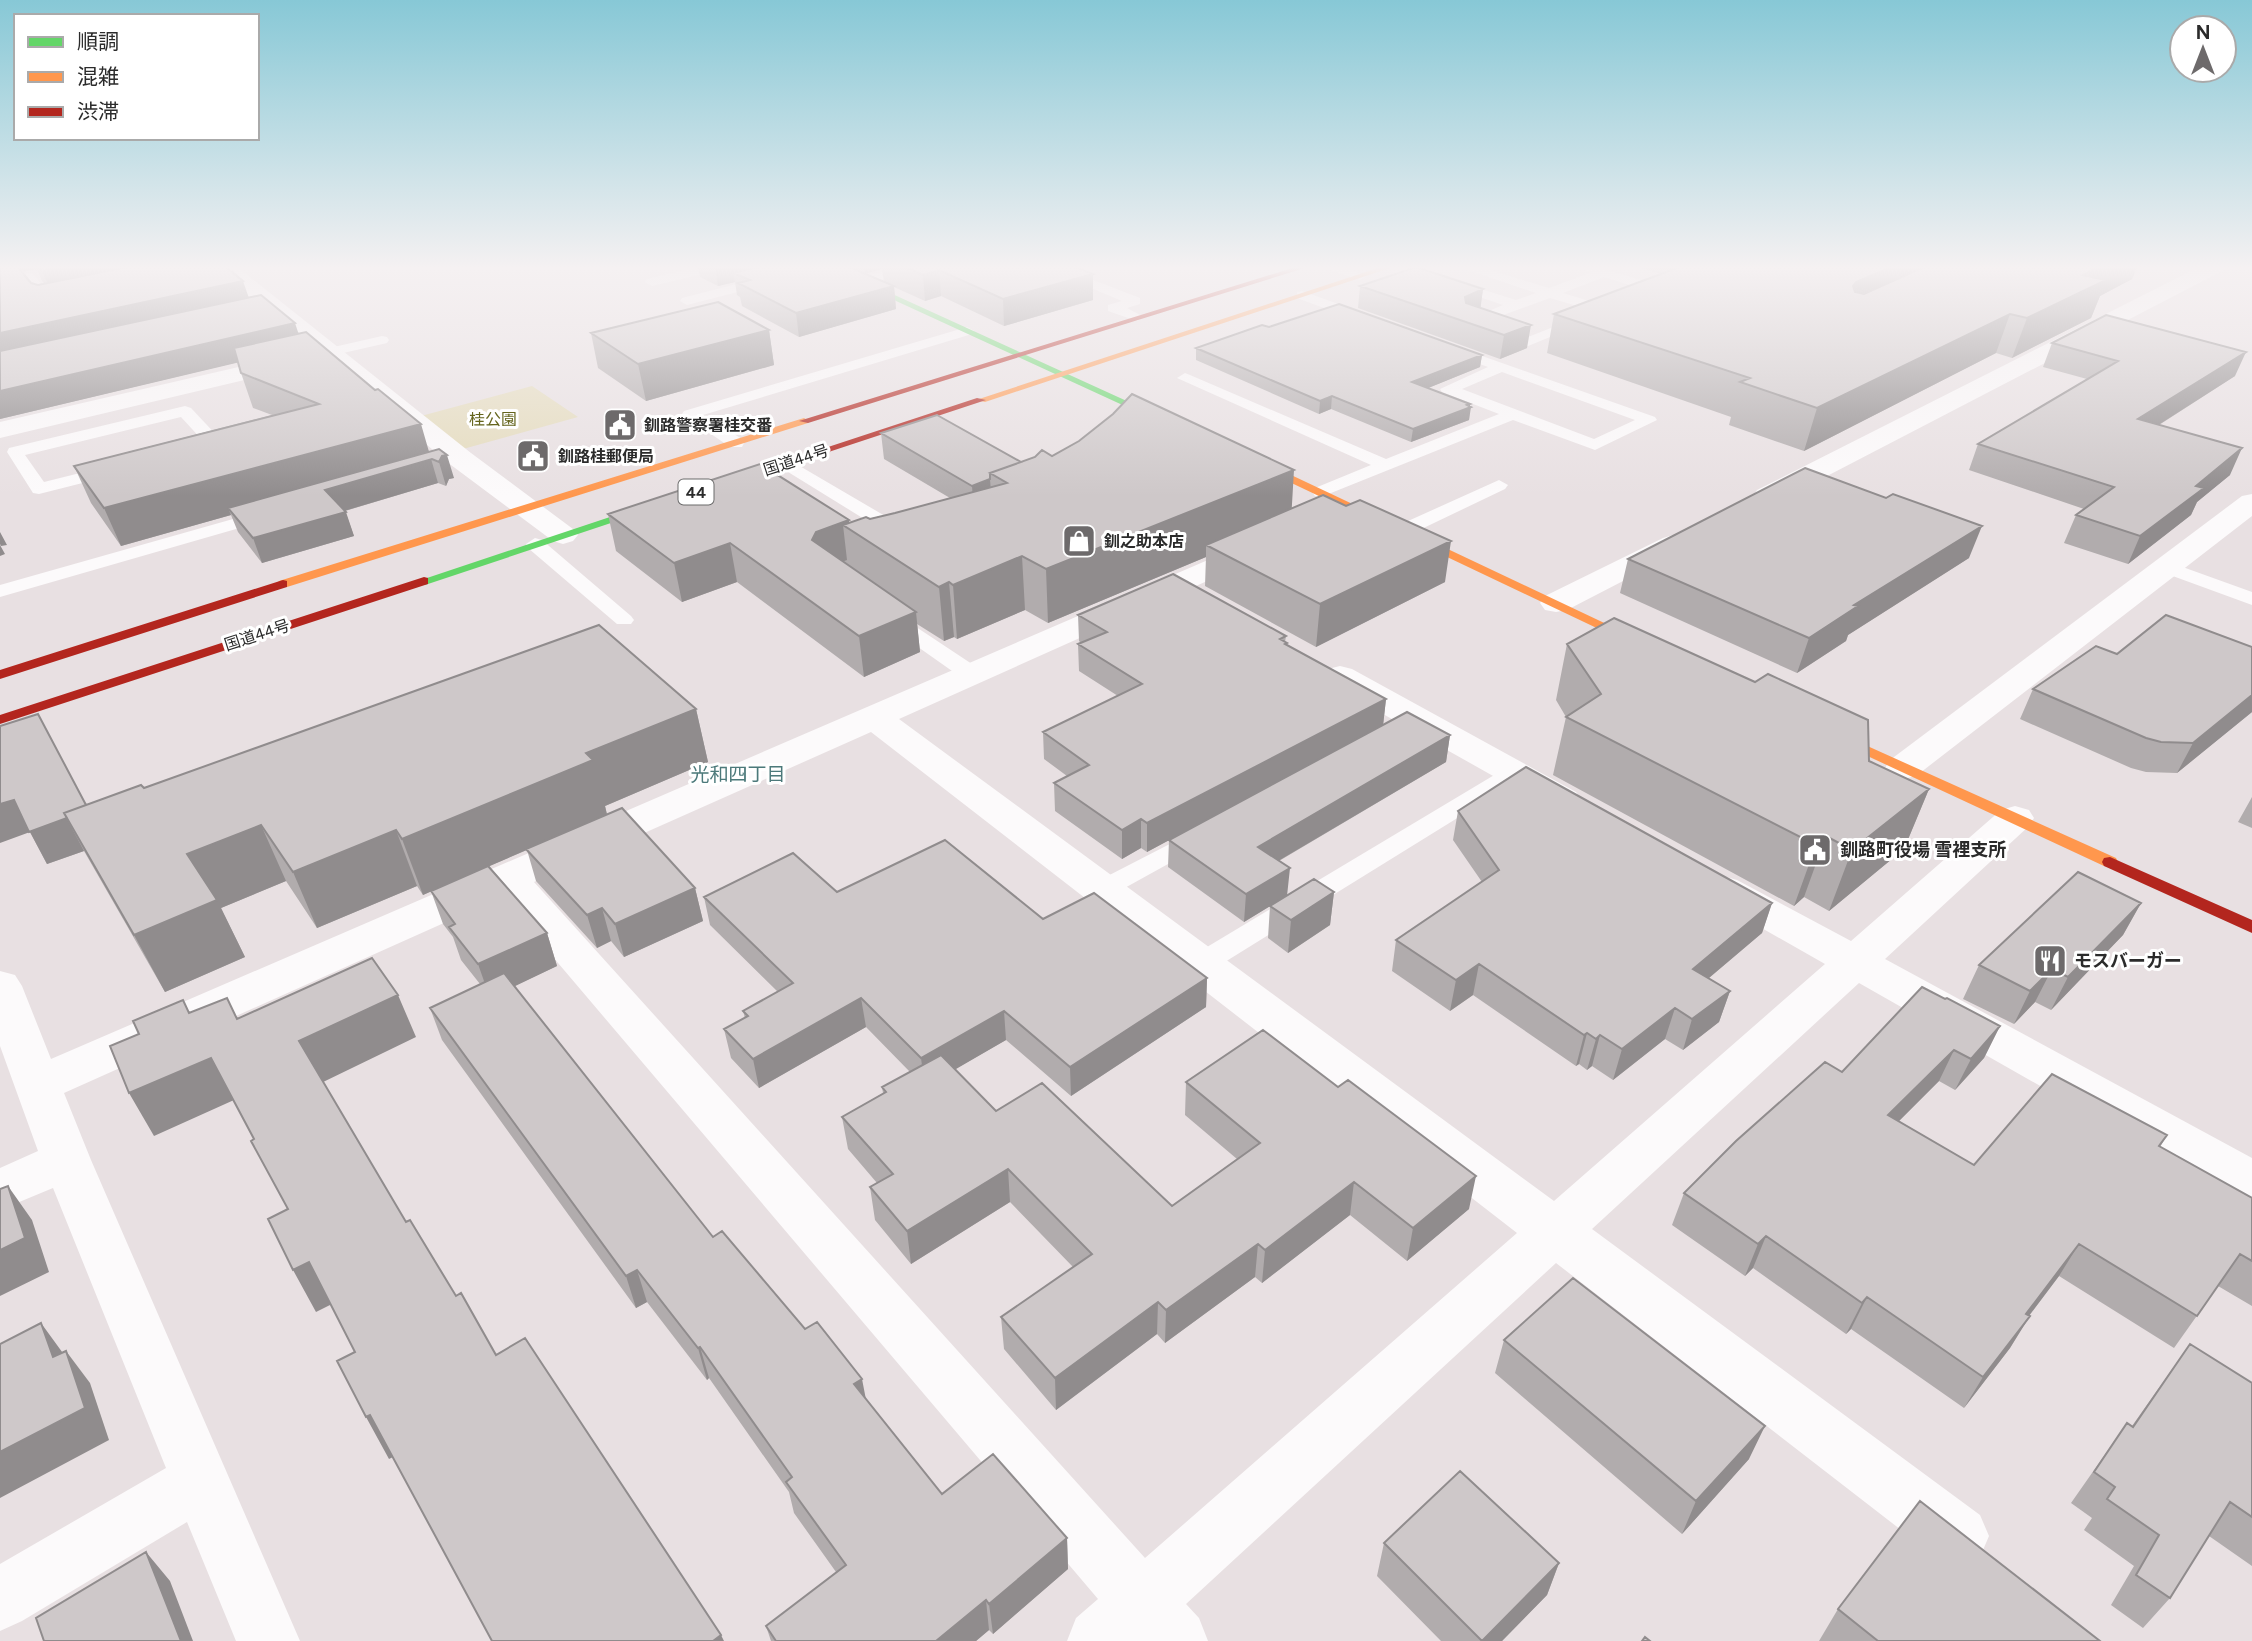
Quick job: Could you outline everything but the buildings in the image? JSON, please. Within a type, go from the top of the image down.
[{"type":"main road","points":[[993,343],[1191,433]]},
{"type":"main road","name":"国道44号","points":[[0,675],[526,507],[1058,343]]},
{"type":"main road","name":"国道44号","points":[[707,488],[1157,343]]},
{"type":"main road","points":[[1226,449],[1319,514],[1404,530],[1668,656]]},
{"type":"main road","name":"国道44号","points":[[0,720],[668,501]]},
{"type":"main road","points":[[1804,721],[2252,927]]},
{"type":"street","points":[[318,343],[461,460],[563,535]]},
{"type":"street","points":[[1743,508],[2067,343]]},
{"type":"street","points":[[0,432],[330,352]]},
{"type":"street","points":[[1903,768],[2252,502]]},
{"type":"street","points":[[37,1085],[1173,584],[1319,514]]},
{"type":"street","points":[[1556,604],[1693,533]]},
{"type":"street","points":[[1173,584],[1209,604]]},
{"type":"street","points":[[1307,658],[1405,725],[1514,773],[1600,820]]},
{"type":"street","points":[[873,716],[1997,1565]]},
{"type":"street","points":[[1099,1641],[1554,1229],[1856,963],[2015,818]]},
{"type":"street","points":[[1697,874],[2252,1182]]},
{"type":"street","points":[[506,876],[1176,1641]]},
{"type":"street","points":[[0,986],[66,1160],[268,1641]]},
{"type":"street","points":[[0,1190],[66,1160]]},
{"type":"street","points":[[0,1599],[202,1480]]},
{"type":"lane","points":[[330,352],[371,343]]},
{"type":"lane","points":[[736,443],[690,414],[928,343]]},
{"type":"lane","points":[[1440,345],[1649,420],[1595,445],[1448,389],[1502,368]]},
{"type":"lane","points":[[1185,378],[1385,465]]},
{"type":"lane","points":[[0,432],[8,454],[40,489],[215,444],[185,411],[8,454]]},
{"type":"lane","points":[[1319,514],[1385,465],[1513,414]]},
{"type":"lane","points":[[1132,425],[1155,416]]},
{"type":"lane","points":[[434,467],[461,460]]},
{"type":"lane","points":[[786,463],[918,544],[892,553]]},
{"type":"lane","points":[[1404,530],[1499,485]]},
{"type":"lane","points":[[0,591],[290,508]]},
{"type":"lane","points":[[535,544],[624,620]]},
{"type":"lane","points":[[2166,567],[2252,599]]},
{"type":"lane","points":[[873,606],[970,673]]},
{"type":"lane","points":[[1202,963],[1514,773]]},
{"type":"lane","points":[[1103,889],[1212,830]]},
{"type":"green space","name":"桂公園","points":[[532,386],[578,417],[463,449],[421,416]]},
{"type":"traffic: fast","points":[[993,343],[1170,423]]},
{"type":"traffic: fast","points":[[424,581],[658,504]]},
{"type":"traffic: slow","points":[[981,400],[1157,343]]},
{"type":"traffic: slow","points":[[283,584],[804,421]]},
{"type":"traffic: slow","points":[[1247,458],[1648,647]]},
{"type":"traffic: slow","points":[[1823,730],[2110,862]]},
{"type":"traffic: jam","points":[[804,421],[1058,343]]},
{"type":"traffic: jam","points":[[719,485],[981,400]]},
{"type":"traffic: jam","points":[[0,720],[424,581]]},
{"type":"traffic: jam","points":[[0,675],[283,584]]},
{"type":"traffic: jam","points":[[2110,862],[2252,927]]},
{"type":"place","name":"釧路警察署桂交番","points":[[620,425]]},
{"type":"place","name":"釧路桂郵便局","points":[[533,456]]},
{"type":"place","name":"釧之助本店","points":[[1079,541]]},
{"type":"place","name":"釧路町役場 雪裡支所","points":[[1815,850]]},
{"type":"place","name":"モスバーガー","points":[[2050,961]]},
{"type":"district","name":"光和四丁目","points":[[738,774]]}]
